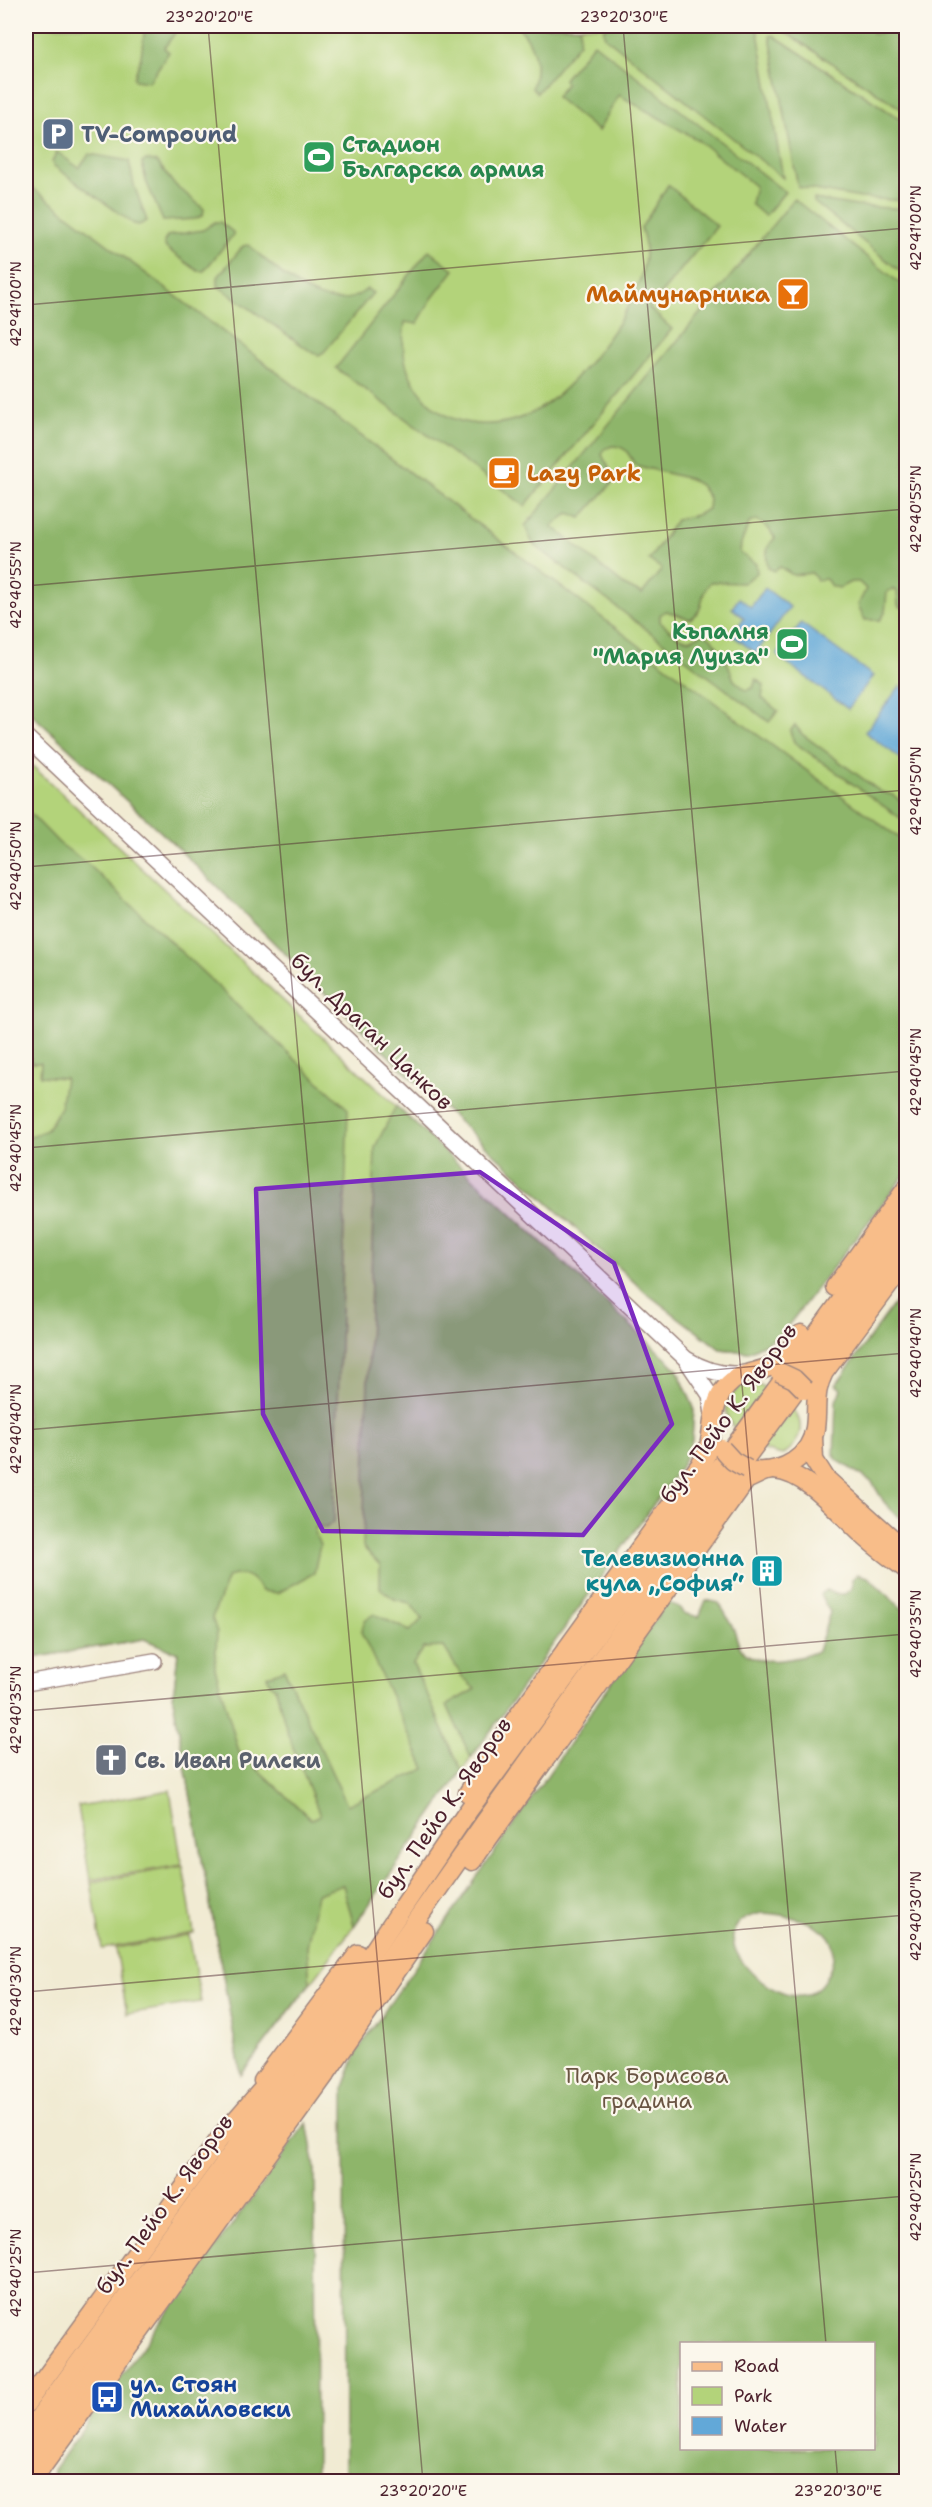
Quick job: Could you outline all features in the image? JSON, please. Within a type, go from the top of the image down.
[{"type":"main road","points":[[26,2404],[412,1880],[513,1723],[684,1490],[708,1452],[717,1402],[724,1389],[734,1380],[762,1371],[774,1364],[792,1346],[906,1190]]},
{"type":"main road","name":"бул. Пейо К. Яворов","points":[[354,1995],[468,1811],[906,1212]]},
{"type":"main road","name":"бул. Пейо К. Яворов","points":[[26,2462],[241,2141],[484,1822],[730,1479],[906,1240]]},
{"type":"main road","points":[[906,1262],[824,1372],[816,1391],[814,1426],[814,1460],[826,1479],[867,1519],[906,1551]]},
{"type":"main road","points":[[31,2481],[258,2168],[386,1988],[443,1902],[746,1480],[762,1470],[790,1464],[800,1457],[814,1426],[812,1402],[805,1390],[794,1379],[762,1371]]},
{"type":"main road","points":[[713,1422],[722,1449],[733,1461],[762,1470],[784,1471],[804,1481],[864,1536],[906,1569]]},
{"type":"main road","points":[[258,2168],[354,1995],[412,1880]]},
{"type":"main road","points":[[221,2138],[443,1902]]},
{"type":"main road","name":"бул. Пейо К. Яворов","points":[[26,2435],[126,2310]]},
{"type":"street","name":"бул. Драган Цанков","points":[[26,737],[686,1359],[699,1367],[725,1374],[762,1371]]},
{"type":"street","name":"бул. Драган Цанков","points":[[686,1359],[710,1395],[713,1422]]},
{"type":"street","points":[[26,1683],[154,1661]]},
{"type":"highlighted area","points":[[480,1172],[614,1263],[672,1424],[583,1535],[323,1531],[263,1414],[256,1189]]},
{"type":"green space","points":[[26,26],[906,26],[906,1173],[780,1336],[749,1352],[720,1349],[645,1292],[405,1072],[174,844],[26,709]]},
{"type":"green space","points":[[145,26],[180,26],[164,48],[169,52],[149,82],[134,78],[141,57]]},
{"type":"green space","points":[[517,26],[577,26],[580,28],[579,43],[537,93],[532,88],[535,62],[532,47]]},
{"type":"green space","points":[[607,26],[757,26],[783,178],[605,37],[603,30]]},
{"type":"green space","points":[[776,26],[869,26],[873,34],[890,30],[906,32],[906,112]]},
{"type":"green space","points":[[773,35],[906,123],[906,201],[861,198],[798,187],[770,36]]},
{"type":"green space","points":[[594,43],[785,192],[765,216],[751,204],[755,186],[698,140],[619,95],[598,131],[556,97],[566,84],[564,79]]},
{"type":"green space","points":[[57,152],[79,168],[89,154],[129,161],[134,185],[147,221],[139,225],[134,224],[54,166],[52,162]]},
{"type":"green space","points":[[146,160],[159,164],[173,183],[204,209],[203,215],[196,219],[163,221],[146,181],[142,163]]},
{"type":"green space","points":[[26,183],[751,730],[906,843],[906,1173],[780,1336],[749,1352],[720,1349],[645,1292],[405,1072],[174,844],[26,709]]},
{"type":"green space","points":[[668,185],[717,226],[649,308],[672,329],[525,506],[336,368],[429,250],[454,270],[431,300],[417,324],[405,322],[404,353],[409,372],[418,389],[436,409],[448,416],[476,424],[506,422],[534,412],[550,402],[583,370],[626,310],[636,291],[643,268],[645,245],[641,228]]},
{"type":"green space","points":[[794,199],[906,288],[906,610],[898,605],[897,591],[892,589],[887,592],[885,613],[880,620],[865,620],[858,605],[866,589],[859,582],[851,582],[839,588],[831,586],[826,579],[817,580],[812,573],[793,575],[780,567],[775,571],[768,568],[767,552],[775,538],[769,529],[757,520],[749,523],[740,553],[756,564],[757,573],[743,583],[711,582],[704,592],[699,610],[690,619],[666,611],[660,615],[660,622],[679,637],[689,640],[704,633],[711,638],[726,659],[734,680],[746,690],[753,688],[756,679],[764,685],[762,698],[778,711],[769,722],[533,544],[525,526]],"holes":[[[612,446],[621,447],[626,451],[635,465],[690,479],[700,485],[709,498],[708,509],[676,520],[649,560],[662,569],[642,594],[624,585],[552,526],[569,513],[581,518],[612,483],[614,477],[602,455],[605,449]]]},
{"type":"green space","points":[[814,199],[856,206],[906,209],[906,276],[814,202]]},
{"type":"green space","points":[[215,222],[220,222],[233,232],[233,235],[204,271],[198,271],[166,248],[164,242],[167,236],[203,230]]},
{"type":"green space","points":[[248,245],[288,278],[320,296],[336,300],[352,298],[367,289],[373,293],[324,352],[319,355],[313,353],[218,286],[218,277],[243,246]]},
{"type":"green space","points":[[795,725],[802,734],[881,792],[893,795],[906,805],[906,822],[794,742],[790,731]]},
{"type":"green space","points":[[26,760],[677,1369],[694,1408],[692,1440],[682,1465],[538,1662],[354,1926],[241,2075],[173,1699],[178,1653],[144,1639],[26,1659]]},
{"type":"green space","points":[[26,809],[59,843],[89,865],[348,1109],[334,1521],[326,1528],[317,1526],[314,1532],[320,1545],[314,1573],[278,1593],[262,1591],[248,1576],[228,1577],[212,1618],[217,1632],[215,1668],[239,1752],[311,1819],[320,1815],[287,1732],[276,1689],[270,1684],[267,1676],[284,1669],[347,1805],[425,1769],[361,1632],[365,1620],[374,1614],[410,1631],[422,1619],[410,1603],[394,1599],[380,1588],[380,1565],[363,1547],[375,1147],[396,1106],[677,1369],[694,1408],[692,1440],[682,1465],[471,1758],[447,1705],[475,1689],[463,1678],[444,1647],[424,1648],[413,1664],[462,1771],[354,1926],[343,1885],[317,1894],[307,1947],[310,1983],[241,2075],[173,1699],[178,1653],[144,1639],[26,1659],[26,1138],[47,1130],[60,1108],[65,1078],[40,1076],[41,1063],[31,1063],[30,1053],[26,1054]]},
{"type":"green space","points":[[906,1287],[906,1525],[884,1502],[872,1482],[837,1460],[834,1455],[836,1401],[841,1389],[836,1385]]},
{"type":"green space","points":[[745,1382],[767,1388],[736,1429],[727,1416],[726,1409],[730,1398]]},
{"type":"green space","points":[[792,1409],[797,1415],[800,1428],[793,1446],[782,1455],[761,1449]]},
{"type":"green space","name":"Парк Борисова градина","points":[[857,1574],[868,1577],[906,1612],[906,2481],[345,2481],[344,2087],[357,2051],[667,1602],[679,1607],[683,1613],[699,1617],[706,1600],[719,1603],[732,1625],[742,1650],[758,1659],[779,1660],[818,1651],[830,1612],[820,1595],[827,1590],[843,1594],[852,1588],[852,1579]],"holes":[[[763,1913],[781,1915],[812,1924],[828,1935],[832,1942],[834,1953],[831,1968],[821,1984],[811,1993],[795,1996],[778,1991],[760,1980],[745,1965],[735,1949],[733,1934],[742,1921]]]},
{"type":"green space","points":[[170,1790],[182,1865],[90,1880],[78,1806]]},
{"type":"green space","points":[[183,1866],[194,1933],[102,1949],[91,1882]]},
{"type":"green space","points":[[189,1935],[201,2002],[127,2014],[116,1948]]},
{"type":"green space","points":[[307,2122],[315,2168],[316,2481],[52,2481],[53,2470],[67,2450]]},
{"type":"water","points":[[765,588],[790,607],[756,653],[732,635],[744,618],[732,608],[739,598],[751,607]]},
{"type":"water","points":[[801,623],[873,676],[848,709],[777,655]]},
{"type":"water","points":[[900,686],[906,691],[906,750],[900,758],[865,732]]},
{"type":"place","name":"TV-Compound","points":[[58,134]]},
{"type":"place","name":"Стадион Българска армия","points":[[319,157]]},
{"type":"place","name":"Маймунарника","points":[[793,294]]},
{"type":"place","name":"Lazy Park","points":[[504,473]]},
{"type":"place","name":"Къпалня \"Мария Луиза\"","points":[[792,644]]},
{"type":"place","name":"Телевизионна кула „София“","points":[[767,1571]]},
{"type":"place","name":"Св. Иван Рилски","points":[[111,1760]]},
{"type":"place","name":"ул. Стоян Михайловски","points":[[107,2397]]}]
